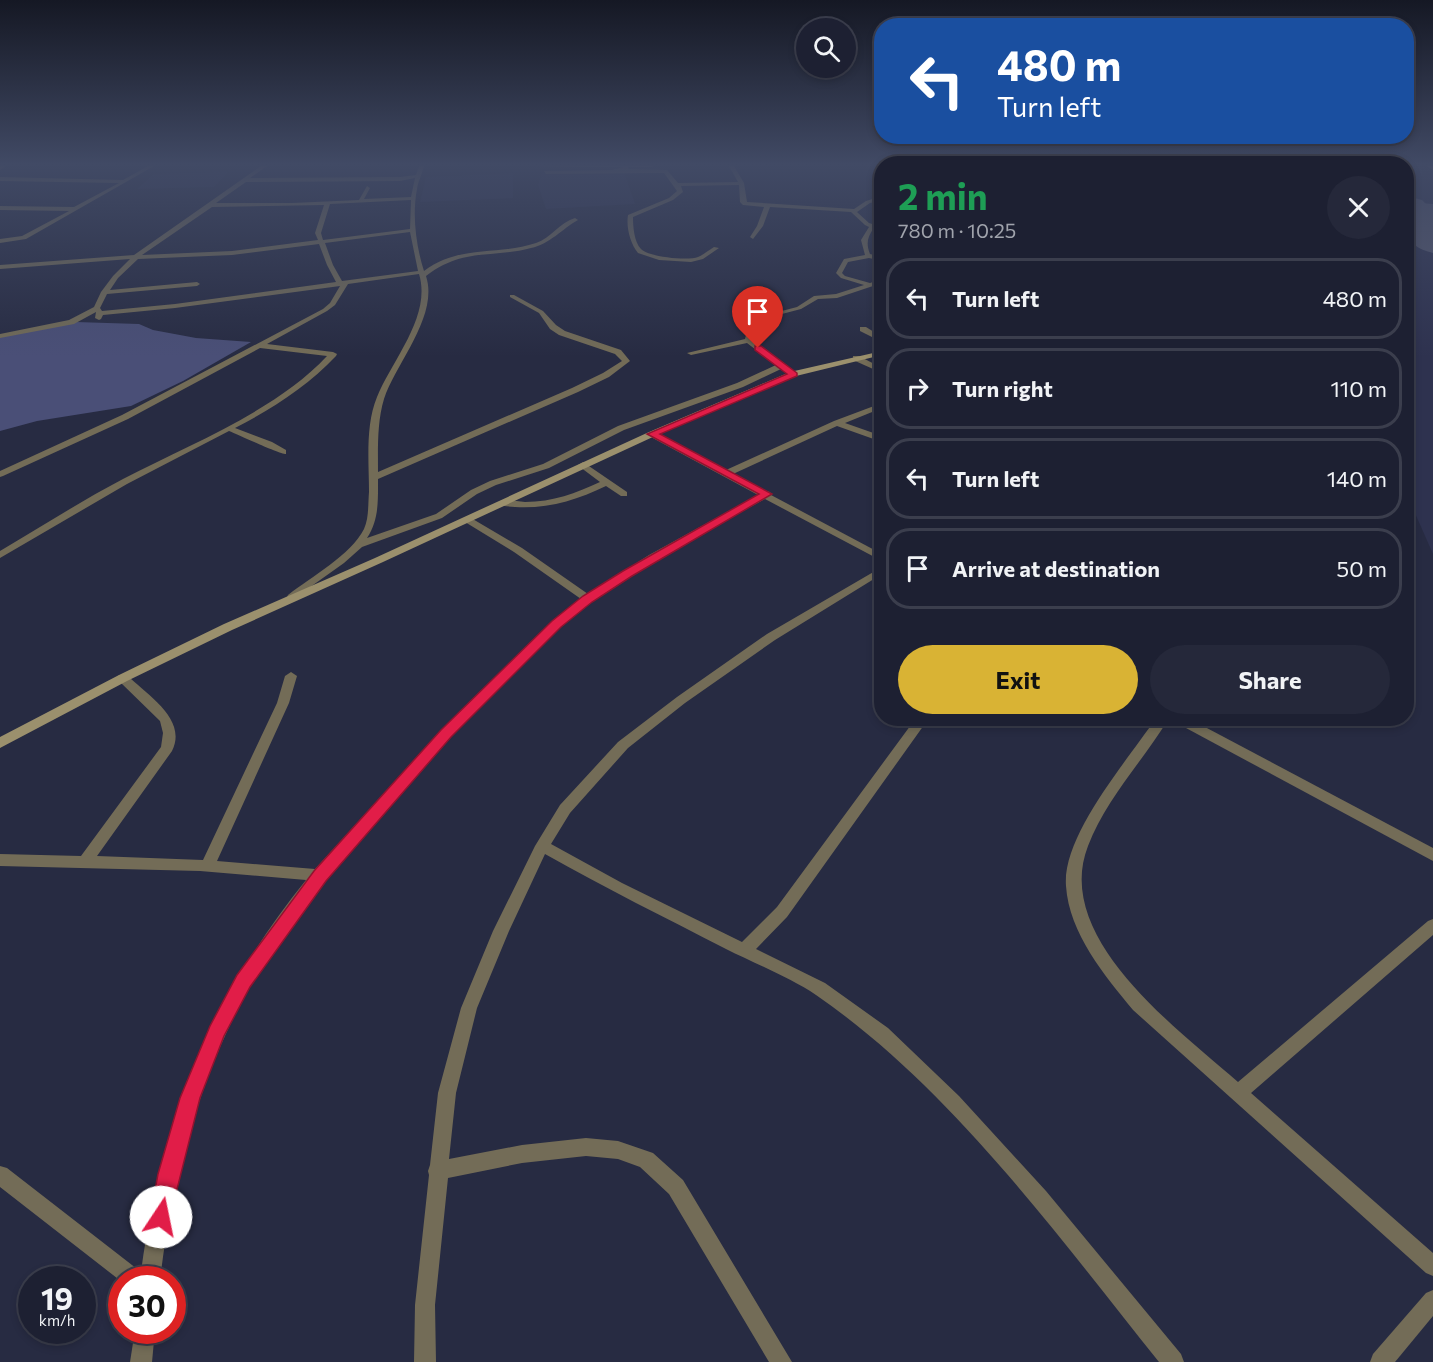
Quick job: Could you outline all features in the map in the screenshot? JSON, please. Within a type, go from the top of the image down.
[{"type":"main road","points":[[0,743],[123,678],[292,597],[468,520],[652,434],[794,374],[874,354]]},
{"type":"street","points":[[2,250],[38,230]]},
{"type":"street","points":[[99,313],[106,292],[116,277],[158,240],[174,230]]},
{"type":"street","points":[[319,230],[320,243],[332,269],[343,283]]},
{"type":"street","points":[[0,267],[232,253],[413,230],[426,286],[421,313],[404,356],[381,397],[377,411],[373,512],[369,528],[358,545]]},
{"type":"street","points":[[0,336],[71,322],[99,313],[152,309],[422,274],[447,259],[537,244],[549,239],[558,230]]},
{"type":"street","points":[[631,230],[637,249],[650,256],[699,259],[716,248]]},
{"type":"street","points":[[753,237],[758,230]]},
{"type":"street","points":[[871,230],[863,241],[863,247],[868,256],[874,257]]},
{"type":"street","points":[[0,241],[19,240]]},
{"type":"street","points":[[871,256],[846,260],[839,273],[843,277],[871,285]]},
{"type":"street","points":[[0,474],[125,417],[325,310],[333,304],[343,283]]},
{"type":"street","points":[[106,292],[196,284]]},
{"type":"street","points":[[748,341],[750,333],[776,314],[799,308],[816,297],[837,296],[874,284]]},
{"type":"street","points":[[373,478],[575,390],[606,375],[626,361],[618,352],[562,333],[553,327],[541,312],[512,296]]},
{"type":"street","points":[[863,329],[874,335]]},
{"type":"street","points":[[691,353],[748,341],[794,374]]},
{"type":"street","points":[[0,555],[124,482],[257,414],[280,400],[322,366],[333,354],[258,345]]},
{"type":"street","points":[[856,358],[874,367]]},
{"type":"street","points":[[292,597],[358,545],[439,516],[474,492],[493,483],[546,466],[621,428],[740,385],[782,365]]},
{"type":"street","points":[[728,473],[874,408]]},
{"type":"street","points":[[837,423],[874,437]]},
{"type":"street","points":[[228,428],[283,452]]},
{"type":"street","points":[[652,434],[874,554]]},
{"type":"street","points":[[583,465],[624,494]]},
{"type":"street","points":[[502,504],[528,506],[555,504],[607,482]]},
{"type":"street","points":[[153,1266],[169,1174],[190,1098],[216,1032],[244,981],[320,876],[446,733],[528,651],[588,599],[685,539],[767,494]]},
{"type":"street","points":[[468,520],[518,550],[588,599]]},
{"type":"street","points":[[425,1362],[425,1305],[437,1171],[447,1093],[469,1008],[501,930],[542,846],[565,809],[623,745],[681,700],[771,637],[874,575]]},
{"type":"street","points":[[208,865],[283,703],[291,676]]},
{"type":"street","points":[[85,861],[166,748],[170,735],[170,725],[123,678]]},
{"type":"street","points":[[745,950],[782,912],[917,726]]},
{"type":"street","points":[[1158,726],[1084,835],[1074,861],[1073,885],[1083,920],[1114,975],[1139,1005],[1433,1266]]},
{"type":"street","points":[[1192,726],[1433,855]]},
{"type":"street","points":[[542,846],[617,887],[819,988],[882,1034],[953,1102],[1039,1198],[1173,1362]]},
{"type":"street","points":[[0,860],[208,865],[320,876]]},
{"type":"street","points":[[1239,1092],[1433,926]]},
{"type":"street","points":[[437,1171],[522,1154],[586,1147],[618,1150],[646,1160],[676,1187],[781,1362]]},
{"type":"street","points":[[0,1175],[117,1266]]},
{"type":"street","points":[[1381,1362],[1433,1300]]},
{"type":"street","points":[[141,1362],[143,1344]]},
{"type":"shaded area","points":[[1414,230],[1433,230],[1433,554],[1414,511]]},
{"type":"shaded area","points":[[76,322],[139,324],[153,330],[196,338],[251,342],[183,381],[131,406],[37,421],[0,431],[0,337]]},
{"type":"runway","points":[[1425,230],[1433,239]]},
{"type":"route","points":[[161,1217],[169,1174],[190,1098],[216,1032],[244,981],[320,876],[446,733],[556,624],[588,599],[627,574],[767,494],[652,434],[794,374],[758,348]]}]
